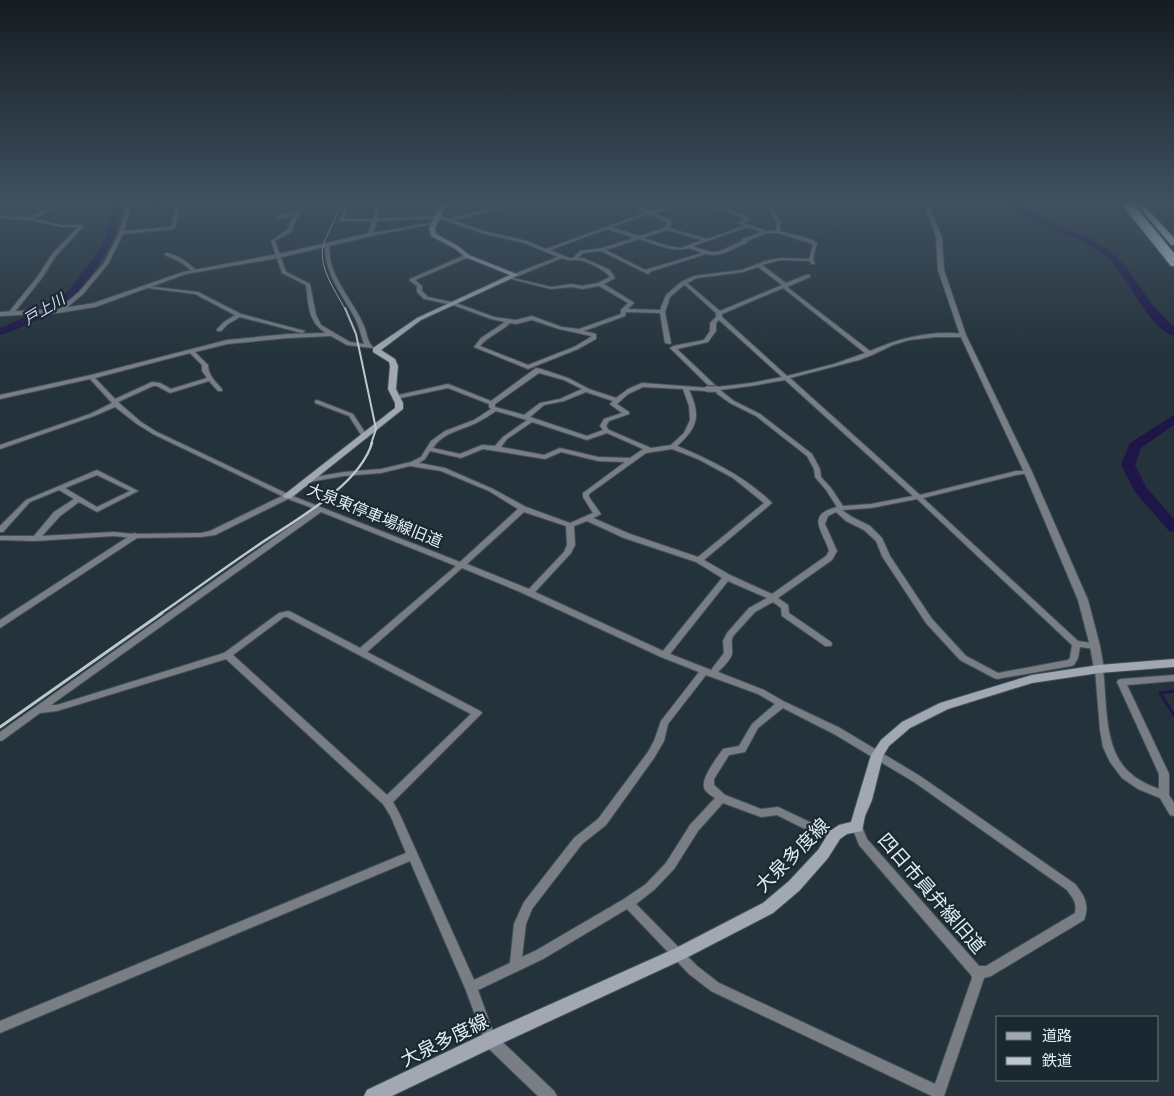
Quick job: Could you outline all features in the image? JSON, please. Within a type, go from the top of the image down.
[{"type":"highway","points":[[1165,253],[1174,264]]},
{"type":"main road","points":[[464,253],[488,263],[512,276]]},
{"type":"main road","points":[[288,496],[398,411],[399,403],[392,388],[394,366],[392,361],[372,348],[450,304],[512,276]]},
{"type":"main road","name":"大泉多度線","points":[[373,1096],[490,1040],[679,954],[768,908],[794,886],[823,854],[835,835],[844,829],[857,827],[858,816],[865,800],[877,755],[885,743],[906,725],[944,706],[1032,679],[1099,669],[1174,663]]},
{"type":"street","points":[[11,313],[40,277],[56,253]]},
{"type":"street","points":[[60,310],[81,294],[106,263],[111,253]]},
{"type":"street","points":[[0,314],[60,310],[102,303],[195,271],[291,253]]},
{"type":"street","points":[[326,253],[330,267],[372,348]]},
{"type":"street","points":[[512,276],[551,288],[572,285],[582,288],[600,284],[613,278],[608,271],[575,258],[561,257],[553,253]]},
{"type":"street","points":[[575,258],[581,253]]},
{"type":"street","points":[[608,253],[647,272],[706,253]]},
{"type":"street","points":[[706,253],[712,255],[718,253]]},
{"type":"street","points":[[668,343],[662,312],[668,296],[683,283],[696,277],[733,274],[781,259],[812,262],[813,253]]},
{"type":"street","points":[[939,253],[941,270],[963,335],[1028,472],[1083,600],[1099,669],[1103,701],[1103,729],[1113,762],[1122,774],[1145,790],[1164,795]]},
{"type":"street","points":[[167,254],[184,262],[195,271]]},
{"type":"street","points":[[278,256],[284,273],[308,284],[313,315],[319,326],[349,344],[372,348]]},
{"type":"street","points":[[467,256],[412,280],[420,286],[418,291],[426,298],[509,322],[532,318],[561,328],[594,335],[594,338],[576,348],[528,367]]},
{"type":"street","points":[[512,276],[561,257]]},
{"type":"street","points":[[759,265],[870,354]]},
{"type":"street","points":[[808,276],[719,315],[713,323],[713,331],[706,341],[673,348],[718,392],[732,402],[758,415],[806,452],[816,469],[818,478],[829,489],[838,509],[849,519],[867,528],[878,540],[886,556],[929,621],[963,658],[996,676],[1071,663],[1074,658],[1076,644]]},
{"type":"street","points":[[683,283],[688,284],[719,315],[1076,644],[1095,646]]},
{"type":"street","points":[[580,331],[617,318],[622,315],[631,303],[600,284]]},
{"type":"street","points":[[148,287],[196,292],[240,315],[294,330],[324,330]]},
{"type":"street","points":[[624,310],[662,312]]},
{"type":"street","points":[[219,330],[226,323],[240,315]]},
{"type":"street","points":[[509,322],[503,328],[490,334],[477,347],[528,367],[566,379],[586,390],[617,400]]},
{"type":"street","points":[[0,398],[234,341],[333,334]]},
{"type":"street","points":[[650,450],[607,431],[603,426],[606,420],[627,412],[613,404],[633,388],[642,385],[707,389],[735,387],[786,377],[852,360],[870,354],[891,343],[912,338],[936,335],[963,335]]},
{"type":"street","points":[[192,352],[205,365],[205,371],[220,390]]},
{"type":"street","points":[[309,480],[344,474],[382,471],[413,464],[423,458],[433,442],[447,432],[476,421],[539,370]]},
{"type":"street","points":[[91,377],[128,415],[155,433],[288,496]]},
{"type":"street","points":[[0,447],[92,415],[152,384],[158,384],[170,391],[210,379]]},
{"type":"street","points":[[396,396],[448,386],[494,406],[588,438],[607,431]]},
{"type":"street","points":[[673,447],[688,434],[694,420],[694,412],[685,387]]},
{"type":"street","points":[[497,448],[505,438],[542,404],[562,400],[586,390]]},
{"type":"street","points":[[317,402],[351,415],[365,437]]},
{"type":"street","points":[[428,449],[461,456],[482,447],[497,448],[545,458],[560,450],[598,459],[633,460]]},
{"type":"street","points":[[413,464],[449,471],[491,490],[523,509],[570,525],[597,514],[586,497],[586,493],[650,450],[673,447],[700,458],[735,477],[768,503],[699,560]]},
{"type":"street","points":[[0,530],[28,501],[97,472],[135,491],[97,510],[60,488]]},
{"type":"street","points":[[515,966],[520,924],[528,906],[578,842],[602,822],[651,755],[659,742],[664,723],[709,672],[725,659],[728,653],[727,641],[730,635],[752,610],[773,598],[829,558],[834,551],[822,526],[822,520],[826,514],[838,509],[871,506],[1016,473],[1028,472]]},
{"type":"street","name":"大泉東停車場線旧道","points":[[0,538],[208,534],[288,496],[530,593],[664,655],[761,692],[837,731],[917,779],[1071,887],[1081,898],[1083,908],[1080,916],[987,972],[976,972]]},
{"type":"street","points":[[34,538],[58,514],[79,499]]},
{"type":"street","points":[[0,736],[320,509]]},
{"type":"street","points":[[361,652],[462,565],[523,509]]},
{"type":"street","points":[[587,518],[627,536],[699,560],[727,577],[773,598],[785,606],[785,614],[828,644]]},
{"type":"street","points":[[530,593],[569,550],[571,542],[570,525]]},
{"type":"street","points":[[0,624],[134,536]]},
{"type":"street","points":[[664,655],[727,577]]},
{"type":"street","points":[[37,710],[57,708],[227,655],[286,614],[477,713],[387,801]]},
{"type":"street","points":[[227,655],[387,801],[471,987],[490,1040],[549,1096]]},
{"type":"street","points":[[1174,678],[1121,682],[1164,774],[1164,795],[1174,812]]},
{"type":"street","points":[[782,704],[755,726],[742,749],[726,752],[709,779],[709,787],[721,798],[762,813],[778,812],[812,828],[835,835]]},
{"type":"street","points":[[471,987],[570,938],[628,904],[650,887],[670,866],[694,828],[721,798]]},
{"type":"street","name":"四日市員弁線旧道","points":[[857,827],[863,842],[976,972],[978,978],[938,1094]]},
{"type":"street","points":[[0,1027],[413,855]]},
{"type":"street","points":[[628,904],[694,970],[715,987],[938,1094]]},
{"type":"waterway","name":"戸上川","points":[[0,332],[34,317],[72,293],[101,253]]},
{"type":"waterway","points":[[1107,253],[1123,270],[1150,309],[1174,333]]},
{"type":"waterway","points":[[752,266],[775,259],[809,259],[808,255]]},
{"type":"waterway","points":[[1174,419],[1135,446],[1128,465],[1140,489],[1174,528]]},
{"type":"waterway","points":[[1174,691],[1160,693],[1174,715]]},
{"type":"railway","points":[[322,253],[327,275],[345,309]]},
{"type":"railway","points":[[345,308],[356,334],[376,429],[371,444]]},
{"type":"railway","points":[[160,614],[322,503],[353,475],[372,443]]},
{"type":"railway","points":[[0,727],[162,613]]}]
